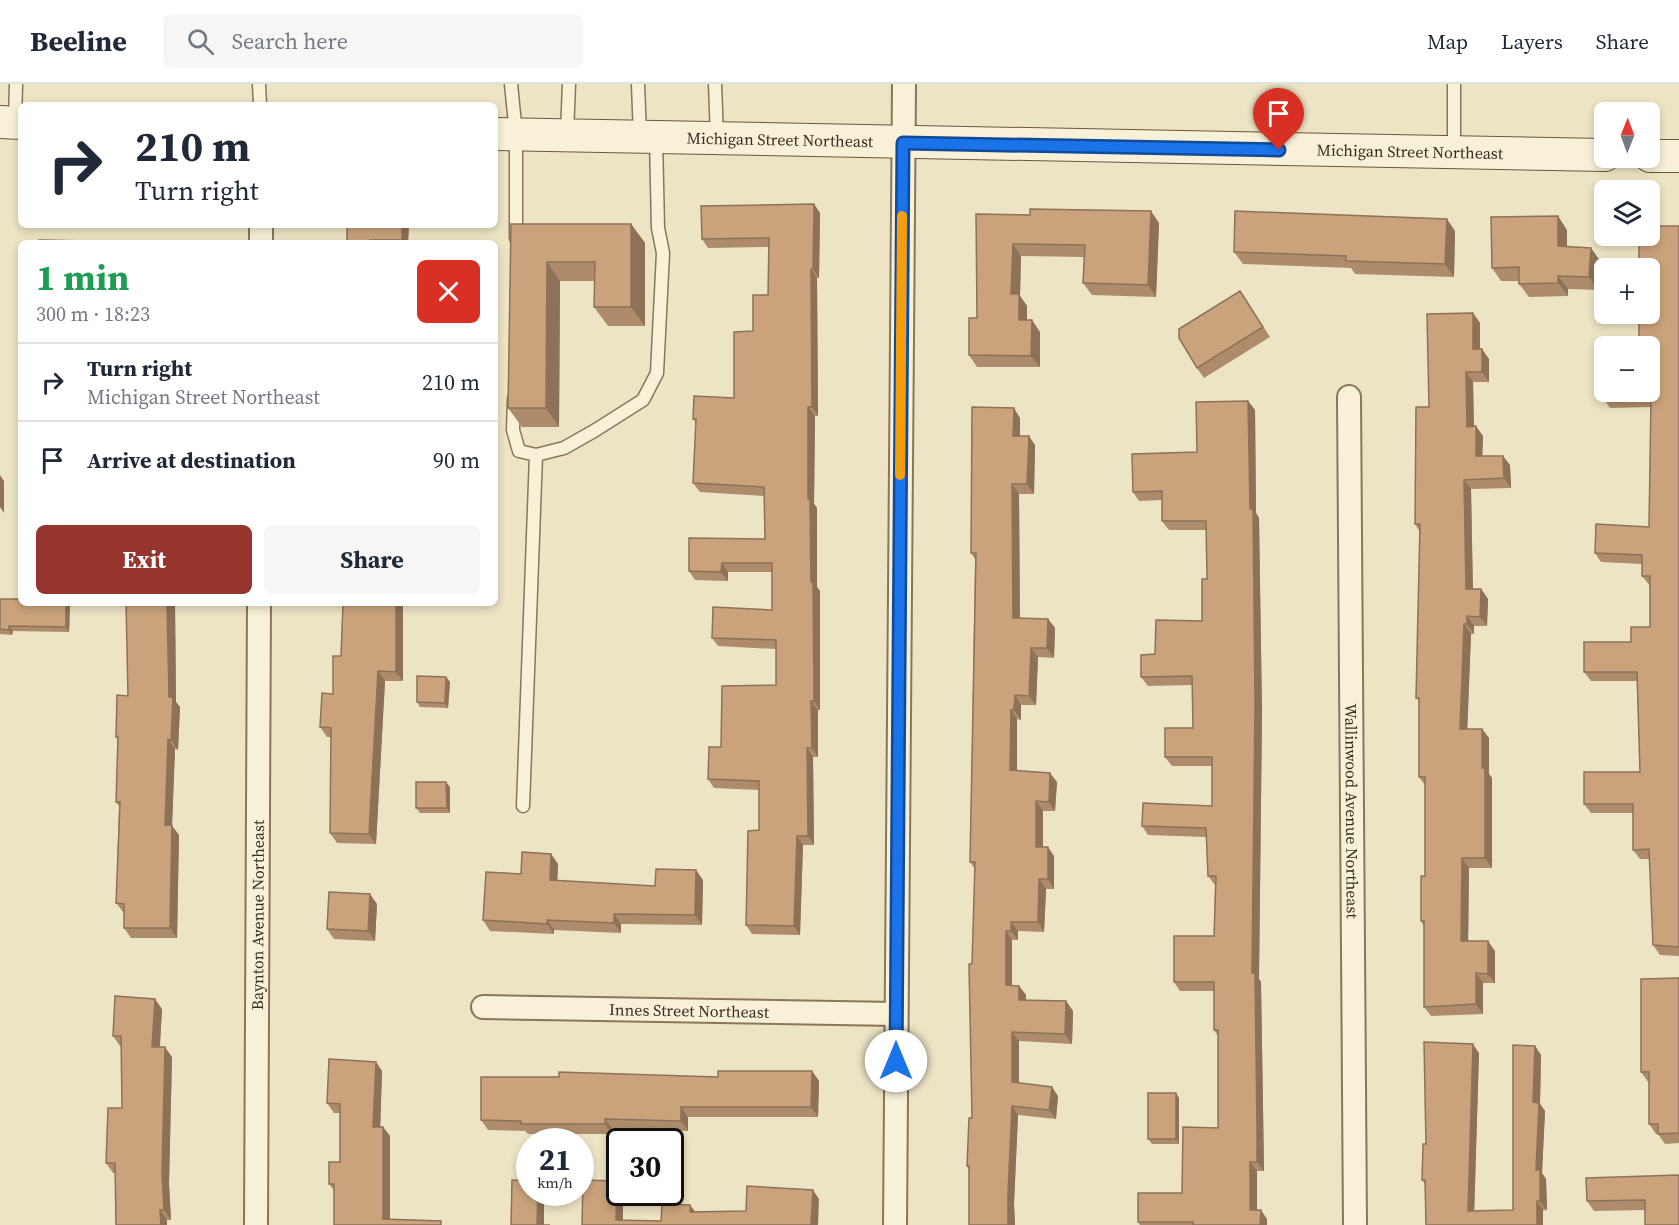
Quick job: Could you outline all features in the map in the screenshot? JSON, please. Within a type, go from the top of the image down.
[{"type":"main road","name":"Michigan Street Northeast","points":[[505,134],[1594,155]]},
{"type":"main road","points":[[1660,156],[1679,156]]},
{"type":"street","points":[[895,1225],[904,84]]},
{"type":"street","name":"Wallinwood Avenue Northeast","points":[[1349,397],[1355,1225]]},
{"type":"street","name":"Baynton Avenue Northeast","points":[[256,1225],[259,606]]},
{"type":"street","name":"Innes Street Northeast","points":[[483,1008],[896,1014]]},
{"type":"lane","points":[[12,123],[16,84]]},
{"type":"lane","points":[[259,84],[260,102]]},
{"type":"lane","points":[[511,84],[505,134],[516,252]]},
{"type":"lane","points":[[567,135],[569,84]]},
{"type":"lane","points":[[514,383],[513,430],[519,451],[536,455],[564,448],[643,400],[657,373],[663,253],[648,137],[638,84]]},
{"type":"lane","points":[[715,84],[718,139]]},
{"type":"lane","points":[[1454,84],[1454,153]]},
{"type":"lane","points":[[523,806],[536,455]]},
{"type":"building","points":[[814,204],[813,269],[811,269],[812,407],[808,407],[808,499],[810,499],[811,582],[813,582],[814,701],[811,701],[812,748],[807,748],[808,836],[797,836],[794,926],[746,925],[748,831],[759,830],[759,781],[708,779],[709,747],[721,747],[722,686],[776,685],[776,640],[712,638],[713,607],[772,610],[772,563],[722,563],[721,572],[689,571],[689,538],[765,539],[764,487],[693,483],[696,419],[693,419],[694,396],[734,398],[734,332],[753,331],[753,295],[768,295],[769,238],[702,239],[701,206]]},
{"type":"building","points":[[1030,209],[1151,211],[1148,285],[1083,283],[1085,245],[1013,244],[1011,294],[1019,294],[1019,320],[1032,320],[1031,356],[969,355],[969,318],[977,318],[976,214],[1030,215]]},
{"type":"building","points":[[1235,211],[1447,219],[1445,264],[1346,261],[1346,256],[1234,252]]},
{"type":"building","points":[[1558,216],[1558,246],[1591,248],[1589,277],[1558,276],[1558,283],[1519,284],[1519,267],[1492,268],[1491,217]]},
{"type":"building","points":[[511,224],[631,224],[631,307],[594,307],[595,262],[547,262],[546,408],[508,408]]},
{"type":"building","points":[[1660,226],[1679,226],[1679,947],[1653,945],[1649,849],[1633,850],[1633,804],[1584,804],[1584,772],[1640,772],[1637,672],[1584,672],[1584,642],[1631,642],[1631,627],[1650,627],[1650,576],[1642,576],[1642,555],[1595,553],[1596,524],[1649,527],[1651,402],[1660,402],[1660,336],[1639,336],[1639,324],[1660,324],[1660,258],[1639,258],[1639,246],[1660,246]]},
{"type":"building","points":[[347,228],[402,228],[402,240],[347,240]]},
{"type":"building","points":[[1240,291],[1263,327],[1197,368],[1179,338],[1179,329]]},
{"type":"building","points":[[1473,313],[1473,349],[1482,349],[1482,372],[1466,372],[1467,427],[1476,426],[1476,456],[1503,456],[1504,478],[1464,480],[1466,589],[1481,589],[1480,617],[1467,616],[1467,624],[1464,624],[1460,729],[1482,729],[1482,768],[1485,768],[1485,858],[1462,858],[1461,941],[1488,941],[1488,974],[1476,973],[1476,1004],[1424,1007],[1424,921],[1421,921],[1421,876],[1425,876],[1425,777],[1419,777],[1419,698],[1416,698],[1420,524],[1415,524],[1416,407],[1429,407],[1427,314]]},
{"type":"building","points":[[1248,401],[1250,509],[1253,509],[1255,704],[1252,973],[1255,973],[1257,1128],[1257,1162],[1250,1162],[1250,1210],[1261,1210],[1260,1225],[1138,1222],[1138,1193],[1182,1193],[1183,1127],[1218,1128],[1218,1030],[1214,1030],[1214,982],[1174,982],[1174,936],[1214,936],[1216,876],[1208,876],[1206,828],[1142,826],[1143,803],[1212,806],[1212,757],[1165,757],[1165,728],[1193,728],[1192,676],[1141,677],[1141,655],[1155,654],[1156,620],[1202,621],[1202,579],[1207,579],[1206,521],[1162,521],[1162,491],[1133,492],[1132,454],[1197,452],[1196,402]]},
{"type":"building","points":[[972,407],[1014,408],[1013,436],[1029,436],[1027,484],[1012,484],[1013,618],[1048,619],[1047,648],[1031,648],[1029,696],[1015,695],[1014,710],[1011,710],[1010,770],[1050,773],[1049,802],[1036,801],[1036,847],[1048,847],[1048,879],[1039,879],[1038,922],[1011,922],[1011,931],[1006,931],[1006,985],[1019,986],[1019,1000],[1066,1001],[1065,1034],[1012,1032],[1012,1082],[1052,1087],[1049,1110],[1012,1106],[1008,1225],[969,1225],[969,1166],[967,1166],[969,1118],[972,1118],[969,964],[972,964],[975,862],[970,862],[976,553],[971,553]]},
{"type":"building","points":[[0,599],[18,599],[18,606],[66,606],[66,627],[9,626],[9,630],[0,629]]},
{"type":"building","points":[[126,606],[167,606],[169,697],[173,697],[171,740],[168,739],[165,825],[172,825],[170,928],[124,928],[124,904],[116,903],[120,802],[116,802],[117,695],[128,696]]},
{"type":"building","points":[[343,606],[396,606],[396,672],[378,671],[369,834],[330,833],[331,728],[320,727],[322,693],[333,694],[333,656],[341,656]]},
{"type":"building","points":[[417,676],[446,677],[445,703],[417,702]]},
{"type":"building","points":[[416,782],[446,782],[447,808],[416,808]]},
{"type":"building","points":[[522,852],[551,854],[550,880],[655,886],[656,869],[696,870],[695,915],[614,914],[614,923],[547,920],[547,924],[483,920],[486,872],[521,874]]},
{"type":"building","points":[[329,892],[370,894],[368,931],[327,929]]},
{"type":"building","points":[[1679,978],[1679,1133],[1658,1134],[1658,1124],[1649,1124],[1649,1072],[1641,1072],[1641,979]]},
{"type":"building","points":[[115,996],[155,999],[152,1047],[165,1047],[162,1174],[164,1210],[160,1210],[161,1225],[116,1225],[115,1163],[106,1163],[108,1108],[122,1108],[121,1036],[113,1036]]},
{"type":"building","points":[[1424,1042],[1473,1044],[1468,1211],[1513,1210],[1513,1045],[1535,1046],[1533,1102],[1539,1103],[1536,1170],[1540,1170],[1537,1225],[1426,1225],[1425,1180],[1422,1180],[1423,1144],[1426,1144]]},
{"type":"building","points":[[329,1059],[376,1062],[373,1127],[383,1127],[383,1219],[441,1221],[441,1225],[334,1225],[334,1184],[329,1184],[329,1162],[340,1162],[340,1104],[327,1103]]},
{"type":"building","points":[[718,1071],[812,1071],[811,1107],[681,1107],[681,1121],[605,1119],[605,1124],[521,1124],[521,1121],[481,1120],[481,1077],[559,1077],[559,1072],[718,1077]]},
{"type":"building","points":[[1148,1093],[1176,1093],[1176,1139],[1148,1139]]},
{"type":"building","points":[[1679,1175],[1679,1225],[1645,1225],[1645,1200],[1587,1201],[1586,1178]]},
{"type":"building","points":[[512,1180],[516,1180],[516,1206],[538,1206],[537,1225],[511,1225]]},
{"type":"building","points":[[594,1180],[606,1181],[606,1206],[616,1206],[616,1220],[661,1221],[662,1206],[690,1205],[690,1212],[746,1211],[747,1186],[813,1190],[811,1225],[582,1225],[582,1206],[594,1206]]},
{"type":"slow traffic","points":[[900,475],[902,216]]},
{"type":"route","points":[[896,1061],[903,143],[1279,150]]}]
